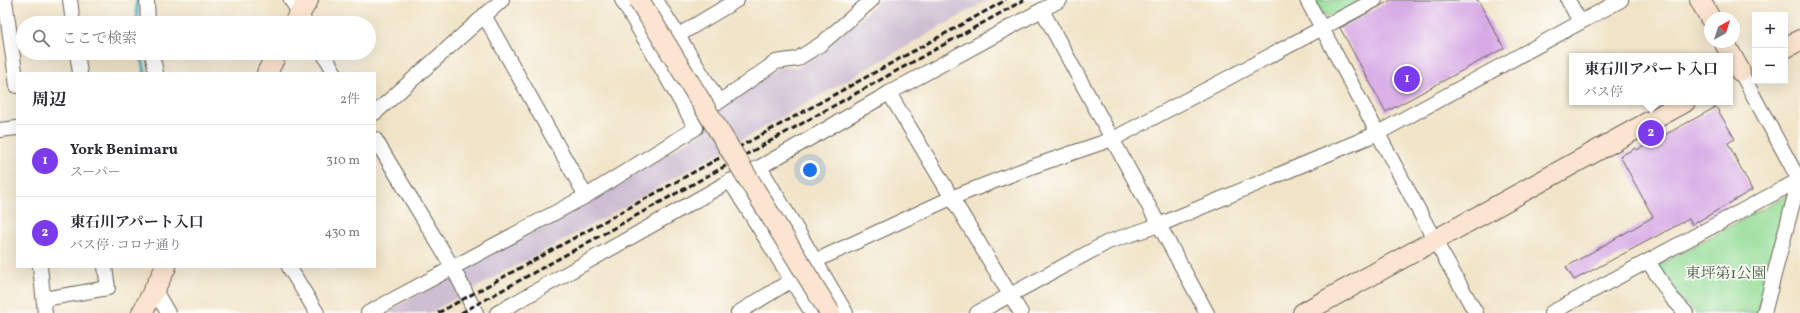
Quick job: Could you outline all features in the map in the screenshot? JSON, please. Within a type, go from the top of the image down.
[{"type":"street","points":[[5,0],[16,79]]},
{"type":"street","points":[[70,0],[72,16]]},
{"type":"street","points":[[147,0],[148,16]]},
{"type":"street","points":[[376,112],[502,0]]},
{"type":"street","points":[[368,313],[586,196],[696,128],[622,0]]},
{"type":"street","points":[[639,0],[830,313]]},
{"type":"street","points":[[656,0],[719,102],[776,62],[797,59],[821,44],[872,0]]},
{"type":"street","points":[[677,36],[736,0]]},
{"type":"street","points":[[496,313],[730,181],[760,167],[889,93],[1060,0]]},
{"type":"street","points":[[1308,0],[1435,241],[1476,313]]},
{"type":"street","points":[[815,261],[951,198],[1031,167],[1113,139],[1375,0]]},
{"type":"street","points":[[1568,0],[1580,22]]},
{"type":"street","points":[[977,313],[1108,242],[1159,225],[1378,133],[1620,0]]},
{"type":"street","points":[[1700,0],[1707,12]]},
{"type":"street","points":[[1042,10],[1207,313]]},
{"type":"street","points":[[484,15],[586,196]]},
{"type":"street","points":[[1788,46],[1800,40]]},
{"type":"street","points":[[1733,56],[1742,70],[1799,180],[1764,313]]},
{"type":"street","points":[[78,60],[80,72]]},
{"type":"street","points":[[153,60],[156,72]]},
{"type":"street","points":[[268,72],[274,60]]},
{"type":"street","points":[[327,60],[334,72]]},
{"type":"street","points":[[889,93],[1021,313]]},
{"type":"street","points":[[1303,313],[1680,105]]},
{"type":"street","points":[[0,130],[16,128]]},
{"type":"street","points":[[376,141],[453,268],[476,313]]},
{"type":"street","points":[[760,167],[846,313]]},
{"type":"street","points":[[1552,313],[1799,180]]},
{"type":"street","points":[[730,181],[812,313]]},
{"type":"street","points":[[1648,261],[1671,297],[1686,313]]},
{"type":"street","points":[[40,268],[45,313]]},
{"type":"street","points":[[44,299],[108,288],[105,268]]},
{"type":"street","points":[[142,313],[165,268]]},
{"type":"street","points":[[290,268],[317,313]]},
{"type":"street","points":[[738,313],[792,280]]},
{"type":"street","points":[[154,289],[168,313]]},
{"type":"shaded area","points":[[880,0],[988,0],[604,218],[429,313],[385,313],[593,200],[701,133],[729,101],[779,67],[797,68],[859,20]]},
{"type":"green space","points":[[1314,0],[1364,0],[1330,17],[1320,12]]},
{"type":"green space","name":"東坪第1公園","points":[[1790,194],[1757,313],[1696,313],[1681,299],[1657,266]]},
{"type":"building","points":[[1391,0],[1478,0],[1504,48],[1386,112],[1340,28]]},
{"type":"building","points":[[1716,107],[1735,139],[1728,143],[1752,190],[1692,225],[1689,219],[1574,280],[1566,267],[1653,217],[1620,156],[1636,148],[1637,150]]},
{"type":"waterway","points":[[137,0],[137,16]]},
{"type":"waterway","points":[[142,60],[145,72]]},
{"type":"railway","points":[[438,313],[1006,0]]},
{"type":"railway","points":[[461,313],[1024,0]]},
{"type":"place","name":"York Benimaru","points":[[1407,79]]},
{"type":"place","name":"東石川アパート入口","points":[[1651,133]]}]
